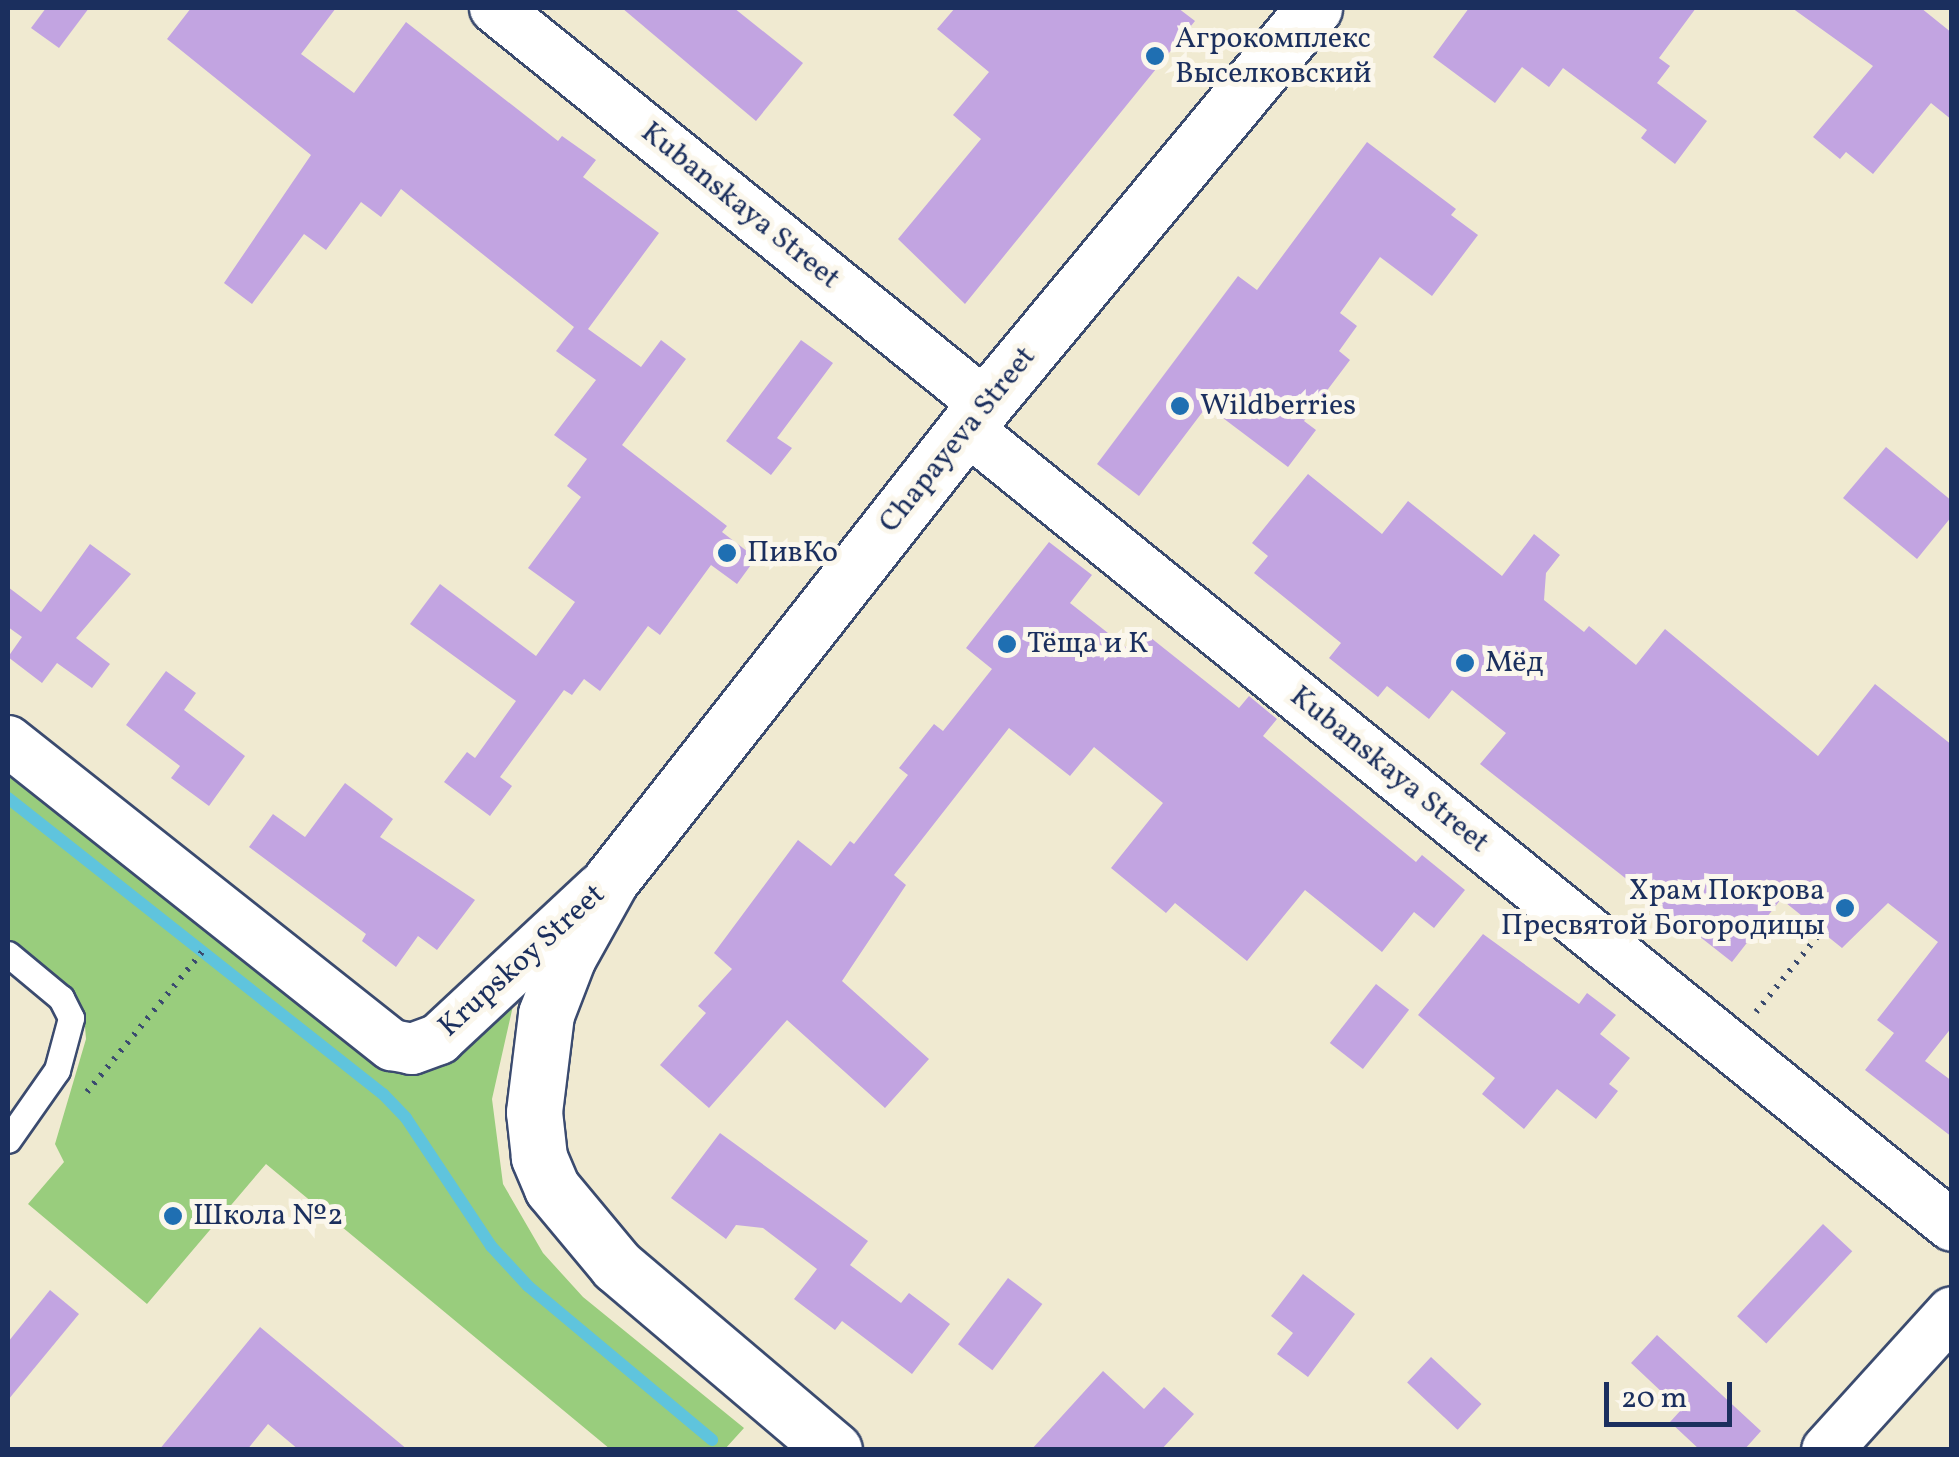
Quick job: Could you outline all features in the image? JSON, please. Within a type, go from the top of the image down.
[{"type":"street","name":"Kubanskaya Street","points":[[495,8],[976,416],[1952,1226]]},
{"type":"street","name":"Chapayeva Street","points":[[611,880],[976,416],[1314,8]]},
{"type":"street","name":"Krupskoy Street","points":[[8,741],[392,1046],[412,1049],[439,1039],[611,880]]},
{"type":"street","name":"Krupskoy Street","points":[[611,880],[568,957],[546,1014],[535,1085],[539,1157],[573,1220],[617,1266],[834,1450]]},
{"type":"street","points":[[1827,1450],[1952,1312]]},
{"type":"lane","points":[[8,954],[61,998],[71,1018],[57,1070],[8,1140]]},
{"type":"path","points":[[1790,970],[1821,932]]},
{"type":"path","points":[[82,1097],[190,967]]},
{"type":"green space","points":[[8,762],[357,1043],[517,988],[492,1099],[503,1184],[543,1253],[583,1297],[744,1428],[725,1449],[610,1449],[266,1164],[147,1304],[28,1204],[64,1162],[55,1144],[86,1039],[84,1014],[72,993],[8,941]]},
{"type":"building","points":[[46,8],[89,8],[59,48],[31,28]]},
{"type":"building","points":[[191,8],[336,8],[301,54],[354,93],[406,22],[558,141],[562,136],[596,160],[583,177],[659,233],[588,329],[641,367],[661,340],[686,359],[622,445],[727,526],[722,532],[756,558],[737,584],[711,565],[660,635],[648,626],[600,691],[584,679],[572,695],[564,690],[500,777],[512,786],[490,816],[444,782],[467,752],[475,758],[516,701],[410,624],[440,584],[536,656],[575,602],[528,568],[581,497],[567,486],[587,459],[554,435],[596,380],[556,351],[574,327],[401,189],[381,217],[361,202],[326,250],[304,234],[252,304],[224,283],[311,155],[167,39]]},
{"type":"building","points":[[622,8],[734,8],[803,63],[756,121]]},
{"type":"building","points":[[955,8],[1178,8],[1195,21],[965,304],[898,239],[981,139],[953,115],[989,72],[937,29]]},
{"type":"building","points":[[1469,8],[1696,8],[1659,58],[1670,66],[1657,83],[1707,121],[1675,164],[1641,138],[1647,130],[1563,68],[1549,87],[1522,67],[1495,103],[1433,57]]},
{"type":"building","points":[[1792,8],[1921,8],[1952,33],[1952,120],[1931,103],[1873,174],[1846,152],[1840,159],[1813,137],[1873,66]]},
{"type":"building","points":[[1367,142],[1456,209],[1451,215],[1478,235],[1432,296],[1380,257],[1340,313],[1357,326],[1339,351],[1350,360],[1304,421],[1316,430],[1288,467],[1207,406],[1139,496],[1097,464],[1238,276],[1257,290]]},
{"type":"building","points":[[801,340],[833,363],[777,438],[792,448],[771,475],[726,441]]},
{"type":"building","points":[[1886,447],[1952,501],[1952,516],[1917,559],[1843,498]]},
{"type":"building","points":[[1308,474],[1382,534],[1408,501],[1502,576],[1534,534],[1560,555],[1546,573],[1544,600],[1584,632],[1589,626],[1636,665],[1665,629],[1818,756],[1875,684],[1952,745],[1952,1027],[1925,1061],[1952,1081],[1952,1137],[1865,1070],[1894,1033],[1877,1020],[1938,942],[1888,903],[1842,948],[1781,899],[1732,962],[1480,764],[1506,733],[1452,690],[1429,719],[1387,686],[1378,697],[1329,658],[1341,643],[1254,573],[1268,556],[1252,543]]},
{"type":"building","points":[[1049,542],[1092,575],[1070,603],[1127,648],[1141,630],[1239,708],[1249,696],[1277,719],[1263,736],[1416,862],[1422,855],[1465,890],[1434,928],[1414,912],[1382,952],[1305,890],[1247,961],[1175,903],[1166,913],[1111,868],[1163,803],[1094,747],[1070,776],[1009,728],[894,875],[906,885],[842,981],[929,1059],[885,1108],[787,1020],[709,1108],[660,1065],[706,1013],[698,1006],[732,969],[714,953],[798,840],[831,866],[850,841],[854,844],[908,775],[899,768],[934,724],[943,731],[992,669],[966,648]]},
{"type":"building","points":[[90,544],[131,574],[76,638],[110,664],[92,688],[57,663],[42,683],[8,657],[22,637],[8,627],[8,587],[41,612]]},
{"type":"building","points":[[166,671],[196,693],[184,710],[245,756],[209,806],[171,778],[180,766],[126,725]]},
{"type":"building","points":[[345,783],[393,819],[380,837],[475,900],[437,950],[418,936],[396,967],[362,941],[366,934],[249,847],[273,814],[305,837]]},
{"type":"building","points":[[1483,934],[1579,1004],[1587,993],[1616,1015],[1600,1034],[1630,1058],[1609,1084],[1618,1091],[1596,1119],[1557,1089],[1524,1129],[1482,1094],[1495,1078],[1418,1015]]},
{"type":"building","points":[[1376,984],[1409,1010],[1363,1069],[1330,1043]]},
{"type":"building","points":[[720,1133],[868,1241],[850,1265],[901,1303],[909,1293],[950,1324],[912,1374],[842,1321],[835,1330],[794,1299],[817,1269],[763,1228],[736,1225],[726,1239],[671,1198]]},
{"type":"building","points":[[1823,1224],[1852,1251],[1766,1343],[1737,1316]]},
{"type":"building","points":[[1303,1274],[1355,1314],[1308,1377],[1277,1354],[1293,1333],[1271,1316]]},
{"type":"building","points":[[1008,1278],[1042,1304],[992,1370],[958,1344]]},
{"type":"building","points":[[50,1290],[79,1314],[8,1400],[8,1342]]},
{"type":"building","points":[[260,1327],[408,1450],[299,1450],[268,1424],[247,1450],[159,1450]]},
{"type":"building","points":[[1657,1335],[1761,1431],[1744,1450],[1700,1450],[1670,1422],[1681,1410],[1631,1363]]},
{"type":"building","points":[[1431,1357],[1481,1404],[1458,1430],[1407,1383]]},
{"type":"building","points":[[1103,1371],[1144,1409],[1164,1387],[1194,1414],[1161,1450],[1031,1450]]},
{"type":"waterway","points":[[8,798],[383,1094],[406,1118],[491,1246],[528,1286],[712,1440]]},
{"type":"place","name":"Агрокомплекс Выселковский","points":[[1155,56]]},
{"type":"place","name":"Wildberries","points":[[1180,406]]},
{"type":"place","name":"ПивКо","points":[[727,553]]},
{"type":"place","name":"Тёща и К","points":[[1007,644]]},
{"type":"place","name":"Мёд","points":[[1465,663]]},
{"type":"place","name":"Храм Покрова Пресвятой Богородицы","points":[[1845,908]]},
{"type":"place","name":"Школа №2","points":[[173,1216]]}]
